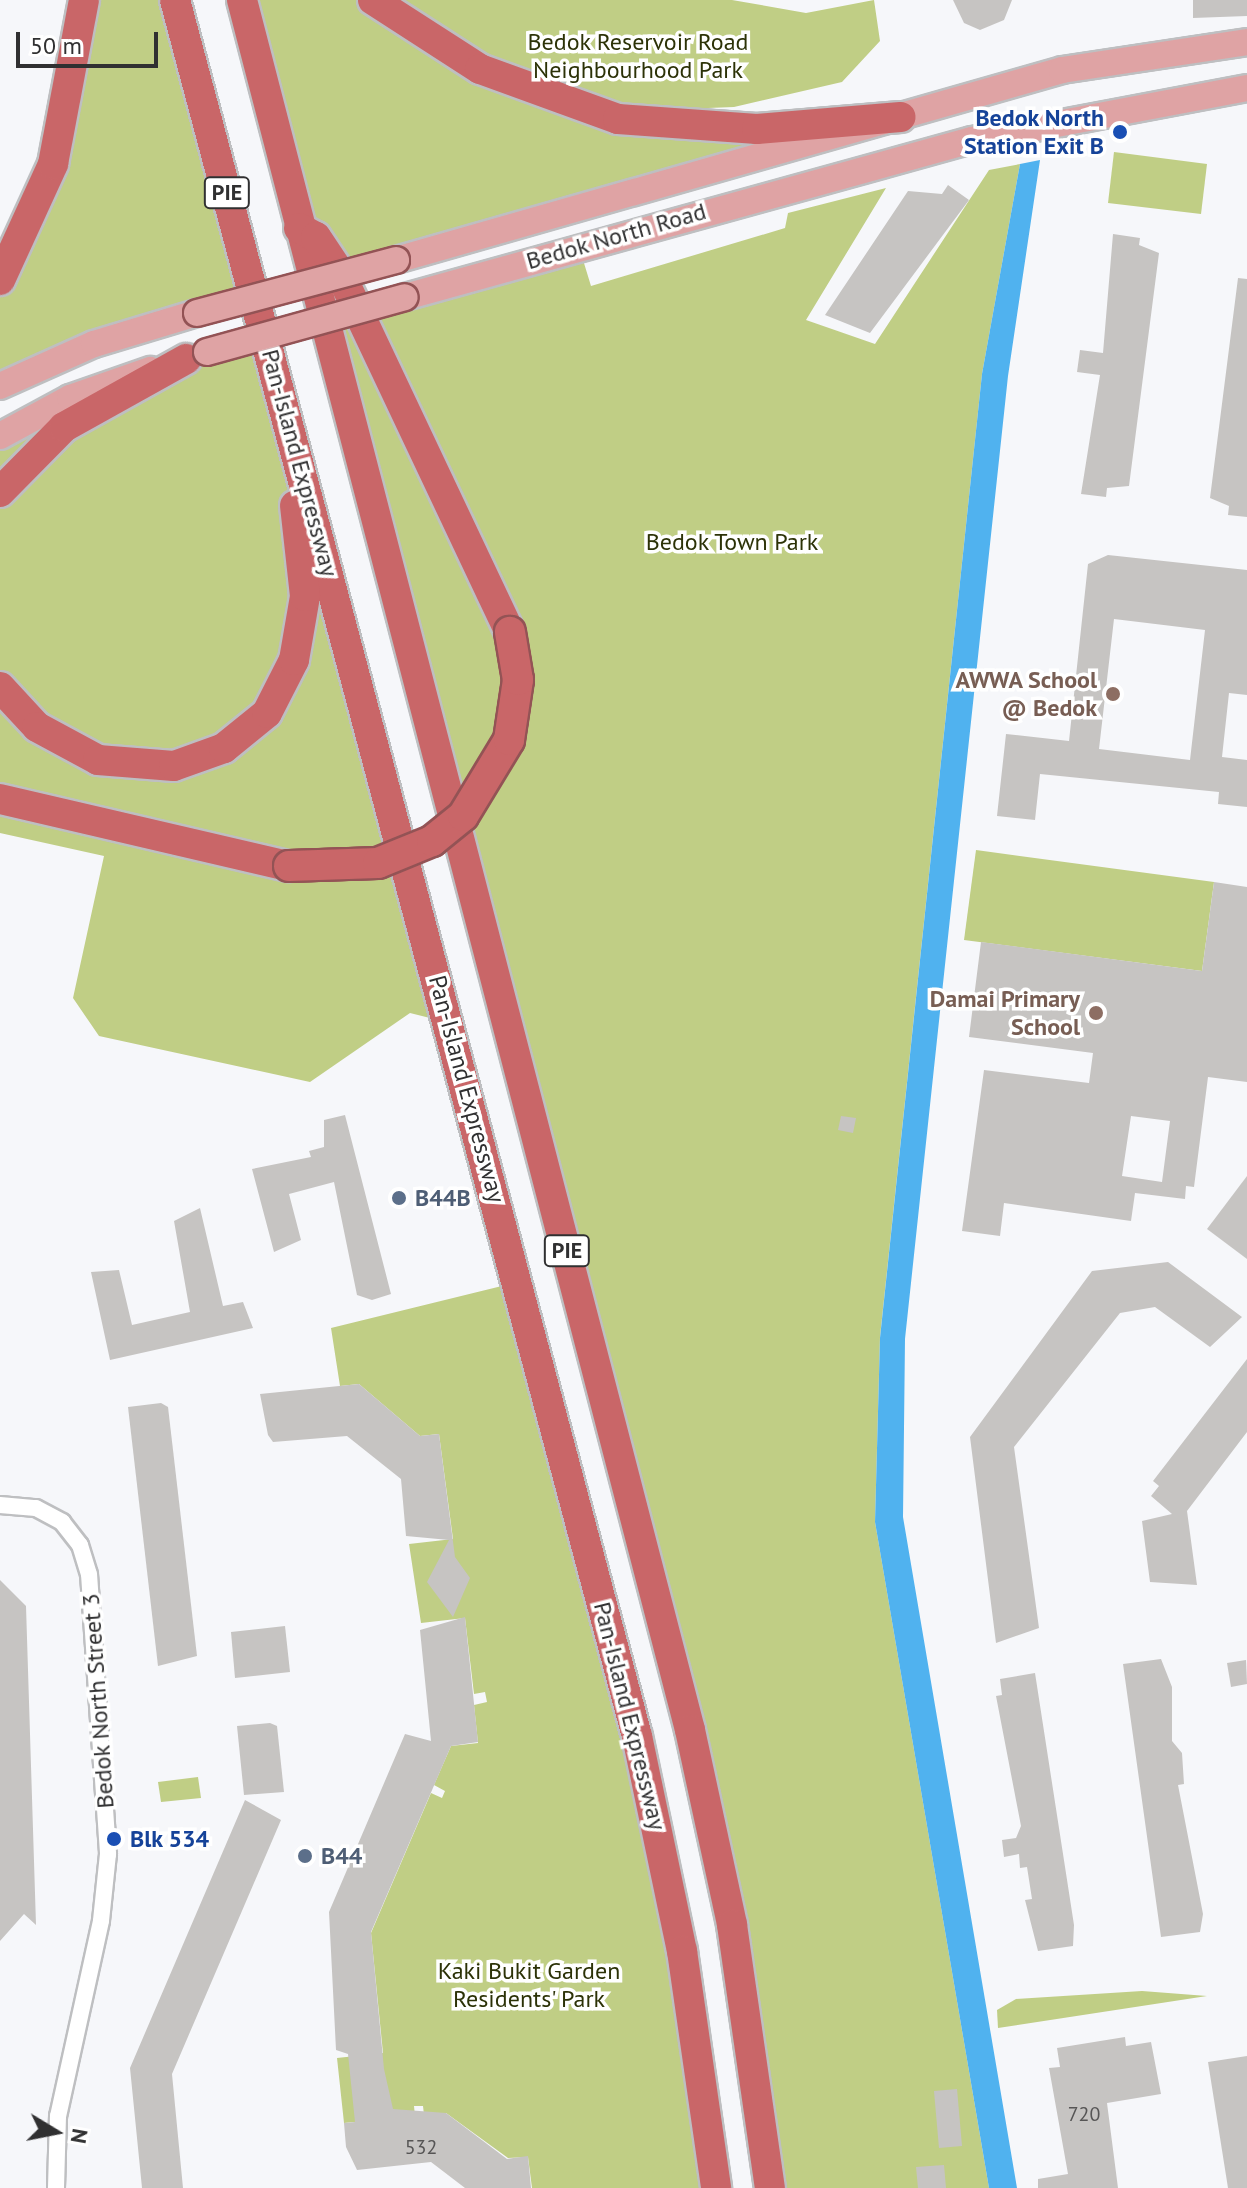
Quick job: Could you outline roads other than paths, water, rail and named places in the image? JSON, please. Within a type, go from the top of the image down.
[{"type":"highway","points":[[0,280],[59,144],[84,0]]},
{"type":"highway","name":"Pan-Island Expressway","points":[[175,0],[637,1736],[682,1951],[716,2188]]},
{"type":"highway","name":"PIE","points":[[242,0],[690,1730],[730,1913],[770,2188]]},
{"type":"highway","points":[[373,0],[480,69],[618,119],[757,129],[900,117]]},
{"type":"highway","points":[[0,799],[289,866],[378,863],[425,845],[463,816],[509,740],[518,680],[510,632],[340,273],[316,237],[299,228]]},
{"type":"highway","points":[[0,492],[64,427],[196,355]]},
{"type":"highway","points":[[0,687],[28,721],[64,746],[125,766],[202,759],[267,713],[291,670],[305,596],[279,386]]},
{"type":"main road","name":"Bedok North Road","points":[[0,386],[94,344],[197,313],[900,117],[1100,62],[1247,42]]},
{"type":"main road","name":"Bedok North Road","points":[[0,436],[70,398],[196,355],[972,140],[1247,88]]},
{"type":"street","name":"Bedok North Street 3","points":[[0,1505],[36,1508],[62,1522],[80,1545],[89,1574],[108,1854],[101,1921],[58,2116],[56,2188]]},
{"type":"water","points":[[1040,160],[1008,376],[905,1339],[903,1517],[1017,2188],[989,2188],[875,1522],[880,1338],[982,374],[1020,164]]},
{"type":"place","name":"Bedok North Station Exit B","points":[[1120,132]]},
{"type":"place","name":"AWWA School @ Bedok","points":[[1113,694]]},
{"type":"place","name":"Damai Primary School","points":[[1096,1013]]},
{"type":"place","name":"B44B","points":[[399,1198]]},
{"type":"place","name":"Blk 534","points":[[114,1839]]},
{"type":"place","name":"B44","points":[[305,1856]]},
{"type":"park label","name":"Bedok Reservoir Road Neighbourhood Park","points":[[638,56]]},
{"type":"park label","name":"Bedok Town Park","points":[[732,542]]},
{"type":"park label","name":"Kaki Bukit Garden Residents' Park","points":[[529,1985]]}]
